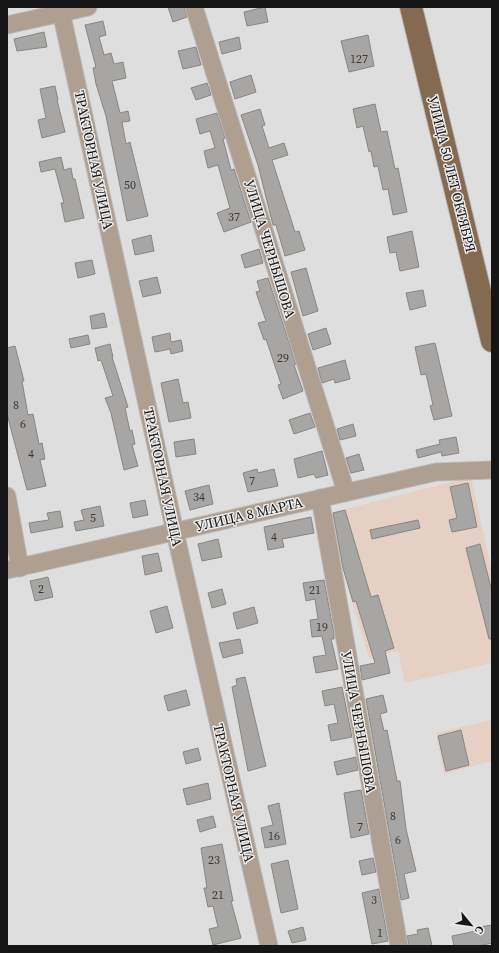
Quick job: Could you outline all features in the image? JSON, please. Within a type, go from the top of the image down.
[{"type":"main road","name":"УЛИЦА 50 ЛЕТ ОКТЯБРЯ","points":[[411,7],[492,341]]},
{"type":"street","points":[[7,25],[61,10],[88,7]]},
{"type":"street","name":"УЛИЦА ЧЕРНЫШОВА","points":[[194,7],[346,492]]},
{"type":"street","name":"ТРАКТОРНАЯ УЛИЦА","points":[[61,10],[175,532],[269,946]]},
{"type":"street","name":"УЛИЦА 8 МАРТА","points":[[14,569],[436,472],[492,470]]},
{"type":"street","points":[[7,496],[14,569]]},
{"type":"street","name":"УЛИЦА ЧЕРНЫШОВА","points":[[320,498],[399,946]]},
{"type":"shaded area","points":[[471,477],[492,572],[492,663],[405,683],[398,651],[369,658],[326,514]]},
{"type":"shaded area","points":[[492,720],[492,761],[444,774],[436,733]]},
{"type":"building","points":[[168,7],[184,7],[187,17],[173,22]]},
{"type":"building","points":[[265,7],[268,22],[247,26],[244,12]]},
{"type":"building","points":[[103,21],[106,35],[99,37],[104,55],[111,53],[114,64],[123,62],[126,78],[112,81],[120,113],[128,111],[130,121],[122,122],[126,144],[130,142],[148,216],[127,221],[106,116],[96,84],[93,68],[96,67],[85,25]]},
{"type":"building","points":[[44,32],[47,47],[17,51],[14,39]]},
{"type":"building","points":[[368,35],[374,66],[349,72],[341,41]]},
{"type":"building","points":[[239,37],[241,49],[222,54],[219,42]]},
{"type":"building","points":[[196,47],[201,65],[183,69],[178,51]]},
{"type":"building","points":[[251,75],[256,92],[235,99],[230,82]]},
{"type":"building","points":[[207,83],[211,95],[196,100],[191,88]]},
{"type":"building","points":[[55,86],[65,132],[42,138],[38,120],[46,118],[40,89]]},
{"type":"building","points":[[375,104],[381,132],[387,131],[395,169],[398,168],[407,212],[393,215],[388,189],[383,190],[378,166],[374,167],[371,151],[369,152],[363,126],[357,128],[353,109]]},
{"type":"building","points":[[260,109],[265,125],[262,126],[269,148],[284,143],[288,155],[272,160],[295,232],[299,231],[305,250],[285,256],[276,225],[273,225],[258,165],[241,115]]},
{"type":"building","points":[[217,113],[225,138],[223,139],[231,170],[234,169],[251,222],[224,232],[217,213],[230,208],[218,165],[208,168],[204,151],[215,148],[210,131],[200,134],[196,119]]},
{"type":"building","points":[[61,157],[64,170],[71,168],[84,218],[65,222],[61,203],[64,203],[55,169],[41,172],[39,162]]},
{"type":"building","points":[[412,231],[419,267],[400,271],[396,252],[390,253],[387,237]]},
{"type":"building","points":[[151,235],[154,251],[135,255],[132,240]]},
{"type":"building","points":[[259,249],[263,263],[245,268],[241,255]]},
{"type":"building","points":[[92,260],[95,274],[78,278],[75,263]]},
{"type":"building","points":[[306,268],[318,311],[303,316],[291,272]]},
{"type":"building","points":[[157,277],[161,293],[143,297],[139,281]]},
{"type":"building","points":[[268,278],[296,364],[294,365],[303,391],[283,399],[278,385],[281,384],[266,339],[264,340],[258,323],[266,321],[256,292],[260,291],[257,281]]},
{"type":"building","points":[[423,290],[426,306],[410,310],[406,293]]},
{"type":"building","points":[[104,313],[107,327],[92,329],[90,316]]},
{"type":"building","points":[[326,328],[331,344],[313,350],[308,334]]},
{"type":"building","points":[[170,333],[171,342],[181,340],[183,351],[171,354],[170,349],[155,352],[152,337]]},
{"type":"building","points":[[88,335],[90,344],[71,348],[69,339]]},
{"type":"building","points":[[435,343],[452,416],[434,420],[430,406],[433,405],[426,374],[421,375],[415,347]]},
{"type":"building","points":[[110,344],[112,357],[128,407],[125,408],[130,431],[132,430],[135,444],[132,445],[138,466],[124,470],[111,413],[105,398],[113,396],[101,360],[98,361],[95,348]]},
{"type":"building","points":[[15,346],[24,381],[22,381],[28,415],[33,414],[39,444],[42,443],[45,459],[40,460],[46,486],[27,490],[7,414],[7,348]]},
{"type":"building","points":[[345,360],[350,379],[335,383],[334,379],[322,383],[318,368]]},
{"type":"building","points":[[178,379],[183,403],[188,402],[191,418],[169,422],[161,383]]},
{"type":"building","points":[[310,413],[315,427],[294,434],[289,420]]},
{"type":"building","points":[[353,424],[356,436],[340,440],[337,429]]},
{"type":"building","points":[[456,437],[459,453],[442,456],[441,452],[418,458],[416,450],[440,444],[439,440]]},
{"type":"building","points":[[194,439],[196,454],[176,457],[174,442]]},
{"type":"building","points":[[322,451],[328,475],[316,478],[314,474],[298,478],[294,459]]},
{"type":"building","points":[[359,454],[364,470],[351,473],[346,458]]},
{"type":"building","points":[[257,469],[258,473],[274,469],[278,486],[248,492],[243,473]]},
{"type":"building","points":[[468,483],[477,527],[452,532],[449,520],[457,518],[450,487]]},
{"type":"building","points":[[209,485],[213,504],[190,510],[185,491]]},
{"type":"building","points":[[145,500],[148,515],[133,518],[130,503]]},
{"type":"building","points":[[100,506],[104,526],[76,531],[74,522],[84,520],[81,510]]},
{"type":"building","points":[[345,510],[371,597],[378,595],[394,648],[385,651],[390,673],[362,680],[360,666],[375,663],[356,601],[353,602],[343,568],[333,513]]},
{"type":"building","points":[[60,511],[63,527],[31,533],[29,523],[49,520],[47,513]]},
{"type":"building","points":[[311,517],[314,533],[282,539],[284,547],[268,550],[264,527]]},
{"type":"building","points":[[418,520],[420,528],[372,539],[370,530]]},
{"type":"building","points":[[218,539],[222,557],[202,561],[198,544]]},
{"type":"building","points":[[480,544],[492,592],[492,639],[489,639],[466,548]]},
{"type":"building","points":[[158,553],[162,571],[145,575],[142,556]]},
{"type":"building","points":[[48,577],[53,597],[35,601],[30,581]]},
{"type":"building","points":[[324,580],[334,634],[334,639],[331,639],[338,669],[316,673],[313,657],[326,655],[322,636],[312,637],[310,620],[318,619],[315,599],[306,601],[303,583]]},
{"type":"building","points":[[222,589],[226,604],[212,608],[208,593]]},
{"type":"building","points":[[167,606],[173,628],[156,633],[150,611]]},
{"type":"building","points":[[254,607],[258,623],[237,629],[233,613]]},
{"type":"building","points":[[240,639],[243,653],[223,658],[219,643]]},
{"type":"building","points":[[245,677],[266,766],[248,771],[232,687],[237,685],[236,679]]},
{"type":"building","points":[[342,687],[352,737],[331,741],[328,725],[338,723],[334,704],[325,706],[322,691]]},
{"type":"building","points":[[186,690],[190,705],[168,711],[164,696]]},
{"type":"building","points":[[383,695],[387,712],[380,714],[384,731],[387,730],[397,781],[400,781],[406,829],[416,871],[404,874],[409,898],[401,900],[366,699]]},
{"type":"building","points":[[461,730],[469,765],[446,771],[438,736]]},
{"type":"building","points":[[198,748],[201,760],[186,764],[183,752]]},
{"type":"building","points":[[356,757],[358,770],[337,775],[334,762]]},
{"type":"building","points":[[208,783],[211,799],[187,805],[183,789]]},
{"type":"building","points":[[361,790],[369,834],[351,838],[344,793]]},
{"type":"building","points":[[279,803],[286,844],[265,848],[261,828],[273,825],[268,806]]},
{"type":"building","points":[[213,816],[216,827],[200,832],[197,820]]},
{"type":"building","points":[[222,844],[233,901],[231,901],[241,938],[213,945],[209,929],[218,927],[213,906],[208,907],[204,888],[207,888],[201,848]]},
{"type":"building","points":[[373,858],[376,872],[362,875],[359,861]]},
{"type":"building","points":[[288,860],[298,909],[281,913],[271,864]]},
{"type":"building","points":[[379,889],[388,941],[372,944],[362,893]]},
{"type":"building","points":[[492,925],[492,943],[479,946],[454,946],[452,936],[481,930],[480,927]]},
{"type":"building","points":[[303,927],[306,940],[292,943],[288,931]]},
{"type":"building","points":[[428,928],[432,946],[409,946],[407,936],[418,934],[417,930]]}]
